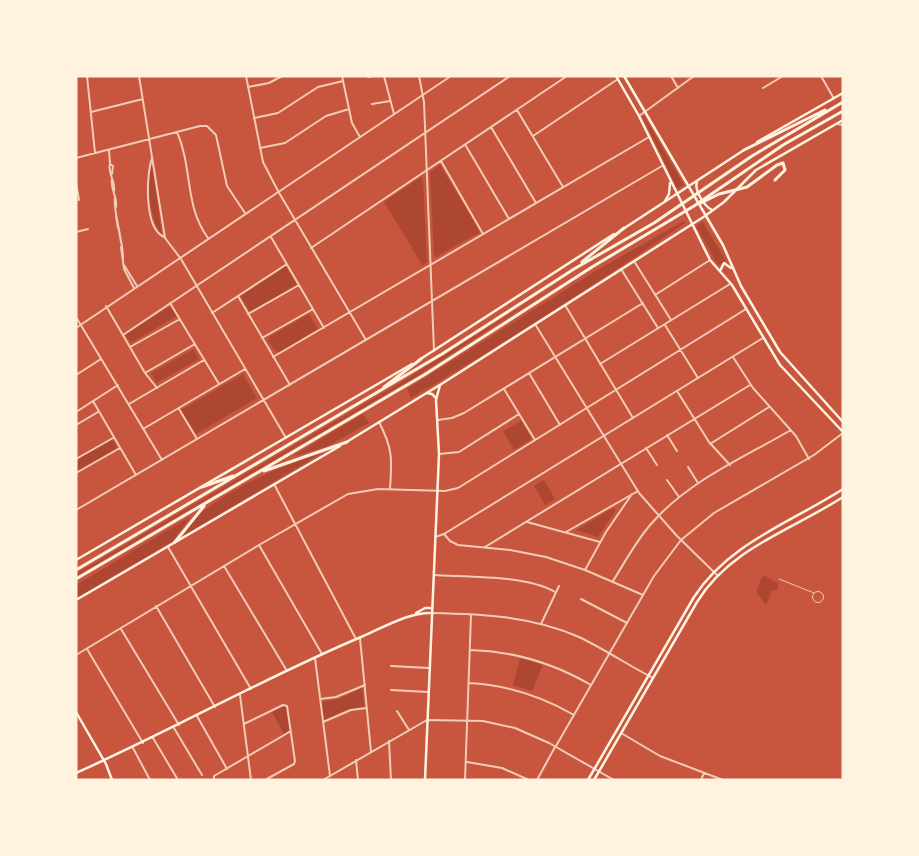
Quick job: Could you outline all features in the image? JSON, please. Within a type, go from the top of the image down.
[{"type":"highway","points":[[744,150],[843,102]]},
{"type":"highway","points":[[76,570],[371,397],[574,269],[654,222],[746,160],[835,106]]},
{"type":"highway","points":[[76,580],[424,375],[592,267],[694,206],[783,145],[843,111]]},
{"type":"highway","points":[[694,206],[719,194],[748,187],[775,166],[784,164],[785,170],[775,180]]},
{"type":"highway","points":[[574,269],[624,228]]},
{"type":"highway","points":[[371,397],[422,359]]},
{"type":"highway","points":[[254,475],[347,442]]},
{"type":"highway","points":[[202,487],[243,472]]},
{"type":"highway","points":[[175,542],[193,517],[212,500]]},
{"type":"main road","points":[[624,76],[703,212],[780,352],[843,422]]},
{"type":"main road","points":[[617,78],[649,137],[710,260],[731,283],[778,363],[843,432]]},
{"type":"main road","points":[[76,560],[422,359],[624,228],[677,196],[744,150],[843,92]]},
{"type":"main road","points":[[76,600],[347,442],[440,385],[691,223],[713,211],[759,168],[843,120]]},
{"type":"main road","points":[[698,180],[696,186],[708,208],[713,211]]},
{"type":"main road","points":[[663,204],[669,194],[670,182]]},
{"type":"main road","points":[[720,272],[721,265],[725,263],[734,270]]},
{"type":"main road","points":[[425,780],[439,454],[436,400],[440,385]]},
{"type":"main road","points":[[804,392],[815,392]]},
{"type":"main road","points":[[427,393],[434,395],[436,400]]},
{"type":"main road","points":[[588,780],[694,596],[714,572],[742,548],[843,489]]},
{"type":"main road","points":[[594,780],[701,595],[717,575],[745,552],[843,496]]},
{"type":"main road","points":[[76,773],[179,726],[322,654],[415,614],[420,610],[432,608]]},
{"type":"main road","points":[[415,614],[432,613]]},
{"type":"main road","points":[[76,712],[104,761],[112,780]]},
{"type":"street","points":[[86,76],[96,153]]},
{"type":"street","points":[[139,76],[165,238]]},
{"type":"street","points":[[246,76],[266,170],[366,340]]},
{"type":"street","points":[[248,87],[269,83],[282,76]]},
{"type":"street","points":[[342,76],[353,126],[360,137]]},
{"type":"street","points":[[368,77],[372,76]]},
{"type":"street","points":[[384,76],[394,114]]},
{"type":"street","points":[[419,76],[423,95],[434,351]]},
{"type":"street","points":[[76,328],[106,306],[451,76]]},
{"type":"street","points":[[123,335],[510,76]]},
{"type":"street","points":[[311,248],[567,76]]},
{"type":"street","points":[[671,76],[678,88]]},
{"type":"street","points":[[638,116],[694,76]]},
{"type":"street","points":[[821,76],[833,97]]},
{"type":"street","points":[[764,88],[781,77]]},
{"type":"street","points":[[533,136],[617,78]]},
{"type":"street","points":[[254,118],[278,113],[321,86],[343,81]]},
{"type":"street","points":[[90,112],[143,99]]},
{"type":"street","points":[[372,104],[390,101]]},
{"type":"street","points":[[260,148],[285,143],[326,116],[349,109]]},
{"type":"street","points":[[517,110],[563,187]]},
{"type":"street","points":[[835,124],[843,125]]},
{"type":"street","points":[[76,158],[202,126],[214,130],[226,182],[245,213]]},
{"type":"street","points":[[491,127],[536,203]]},
{"type":"street","points":[[177,132],[186,159],[194,213],[208,238]]},
{"type":"street","points":[[273,357],[649,137]]},
{"type":"street","points":[[465,145],[509,219]]},
{"type":"street","points":[[109,149],[124,265],[135,287]]},
{"type":"street","points":[[153,156],[147,184],[153,226],[180,257],[286,438]]},
{"type":"street","points":[[441,161],[483,234]]},
{"type":"street","points":[[76,510],[662,166]]},
{"type":"street","points":[[76,183],[79,200]]},
{"type":"street","points":[[76,232],[88,229]]},
{"type":"street","points":[[271,237],[324,328]]},
{"type":"street","points":[[655,295],[710,260]]},
{"type":"street","points":[[634,261],[671,320]]},
{"type":"street","points":[[212,313],[287,264]]},
{"type":"street","points":[[621,269],[658,328]]},
{"type":"street","points":[[600,364],[731,283]]},
{"type":"street","points":[[248,314],[299,285]]},
{"type":"street","points":[[238,296],[290,385]]},
{"type":"street","points":[[170,303],[219,384]]},
{"type":"street","points":[[438,420],[460,415],[642,303]]},
{"type":"street","points":[[106,306],[145,373],[157,388]]},
{"type":"street","points":[[565,306],[633,418]]},
{"type":"street","points":[[262,338],[313,308]]},
{"type":"street","points":[[76,655],[348,494],[372,489],[390,488],[437,491],[458,488],[747,309]]},
{"type":"street","points":[[76,317],[82,324],[162,460]]},
{"type":"street","points":[[130,347],[180,319]]},
{"type":"street","points":[[535,324],[638,491],[681,540],[717,575]]},
{"type":"street","points":[[665,324],[698,378]]},
{"type":"street","points":[[435,537],[444,534],[763,338]]},
{"type":"street","points":[[145,373],[195,344]]},
{"type":"street","points":[[733,356],[750,384],[791,430],[809,459]]},
{"type":"street","points":[[76,375],[102,358]]},
{"type":"street","points":[[128,404],[204,360]]},
{"type":"street","points":[[143,429],[245,369]]},
{"type":"street","points":[[528,373],[560,425]]},
{"type":"street","points":[[485,547],[750,384]]},
{"type":"street","points":[[76,412],[118,385]]},
{"type":"street","points":[[504,389],[535,440]]},
{"type":"street","points":[[677,391],[710,444],[730,465]]},
{"type":"street","points":[[93,401],[136,475]]},
{"type":"street","points":[[710,444],[769,407]]},
{"type":"street","points":[[179,408],[197,439]]},
{"type":"street","points":[[76,425],[98,411]]},
{"type":"street","points":[[439,454],[459,452],[519,414]]},
{"type":"street","points":[[379,422],[390,442],[390,488]]},
{"type":"street","points":[[613,581],[634,545],[659,515],[679,497],[698,483],[791,430]]},
{"type":"street","points":[[537,780],[643,595],[663,563],[681,540],[721,508],[809,459],[843,432]]},
{"type":"street","points":[[668,435],[677,451]]},
{"type":"street","points":[[76,459],[114,437]]},
{"type":"street","points":[[76,473],[120,448]]},
{"type":"street","points":[[646,448],[657,465]]},
{"type":"street","points":[[688,467],[698,483]]},
{"type":"street","points":[[667,480],[679,497]]},
{"type":"street","points":[[274,484],[356,639]]},
{"type":"street","points":[[566,532],[638,491]]},
{"type":"street","points":[[585,570],[600,542],[632,494]]},
{"type":"street","points":[[526,522],[600,542]]},
{"type":"street","points":[[444,534],[450,541],[458,545],[534,554],[585,570],[643,595]]},
{"type":"street","points":[[259,545],[322,654]]},
{"type":"street","points":[[168,546],[251,689]]},
{"type":"street","points":[[224,566],[287,671]]},
{"type":"street","points":[[434,575],[505,580],[537,586],[555,592]]},
{"type":"street","points":[[779,580],[823,595],[822,600],[816,604],[812,598],[814,593]]},
{"type":"street","points":[[541,624],[559,586]]},
{"type":"street","points":[[581,599],[627,623]]},
{"type":"street","points":[[156,606],[215,707]]},
{"type":"street","points":[[432,613],[508,617],[541,624],[578,637],[653,678]]},
{"type":"street","points":[[465,780],[472,614]]},
{"type":"street","points":[[121,628],[179,726]]},
{"type":"street","points":[[360,638],[371,752]]},
{"type":"street","points":[[86,649],[143,743]]},
{"type":"street","points":[[470,650],[500,652],[528,658],[556,667],[591,685]]},
{"type":"street","points":[[315,658],[330,776]]},
{"type":"street","points":[[391,666],[429,668]]},
{"type":"street","points":[[469,684],[496,686],[523,692],[549,702],[574,715]]},
{"type":"street","points":[[320,699],[336,697],[365,685]]},
{"type":"street","points":[[391,690],[428,692]]},
{"type":"street","points":[[240,695],[251,780]]},
{"type":"street","points":[[244,724],[285,705],[288,706],[296,758],[294,764],[265,780]]},
{"type":"street","points":[[323,722],[347,711],[367,708]]},
{"type":"street","points":[[397,711],[409,730]]},
{"type":"street","points":[[197,716],[227,768]]},
{"type":"street","points":[[324,779],[427,720],[467,720],[515,728],[556,746],[614,780]]},
{"type":"street","points":[[174,728],[202,775]]},
{"type":"street","points":[[213,779],[227,768],[291,731]]},
{"type":"street","points":[[621,733],[660,756],[723,780]]},
{"type":"street","points":[[153,738],[178,780]]},
{"type":"street","points":[[389,741],[391,780]]},
{"type":"street","points":[[133,748],[150,780]]},
{"type":"street","points":[[356,760],[358,780]]},
{"type":"street","points":[[466,762],[502,768],[529,780]]},
{"type":"street","points":[[701,780],[704,772]]},
{"type":"shaded area","points":[[643,117],[684,185],[677,189]]},
{"type":"shaded area","points":[[152,165],[162,235],[155,221],[150,201],[149,181]]},
{"type":"shaded area","points":[[440,165],[480,232],[436,257],[434,255],[430,172]]},
{"type":"shaded area","points":[[421,177],[423,180],[427,261],[423,266],[384,202]]},
{"type":"shaded area","points":[[684,221],[685,223],[584,291],[516,335],[411,398],[407,389],[597,270]]},
{"type":"shaded area","points":[[703,222],[726,261],[718,265],[696,226]]},
{"type":"shaded area","points":[[286,266],[297,285],[250,312],[240,295]]},
{"type":"shaded area","points":[[561,282],[422,373],[76,576],[76,574],[395,386]]},
{"type":"shaded area","points":[[171,306],[177,316],[131,343],[125,334]]},
{"type":"shaded area","points":[[309,314],[318,329],[280,352],[275,351],[268,341],[269,337]]},
{"type":"shaded area","points":[[194,349],[199,359],[156,383],[151,373]]},
{"type":"shaded area","points":[[243,374],[257,398],[196,434],[181,410]]},
{"type":"shaded area","points":[[363,414],[369,423],[326,447],[293,456]]},
{"type":"shaded area","points":[[521,421],[532,439],[514,450],[503,431]]},
{"type":"shaded area","points":[[112,439],[117,448],[76,472],[76,460]]},
{"type":"shaded area","points":[[322,453],[183,536],[202,512],[228,494],[276,470]]},
{"type":"shaded area","points":[[544,480],[555,499],[545,505],[534,486]]},
{"type":"shaded area","points":[[613,508],[616,510],[598,537],[576,530]]},
{"type":"shaded area","points":[[191,516],[173,541],[76,598],[76,585]]},
{"type":"shaded area","points":[[763,575],[778,583],[778,589],[772,591],[766,605],[756,592]]},
{"type":"shaded area","points":[[520,658],[543,665],[532,691],[513,685]]},
{"type":"shaded area","points":[[362,688],[364,706],[345,710],[324,721],[322,702],[339,699]]},
{"type":"shaded area","points":[[283,706],[287,707],[290,729],[284,734],[272,712]]}]
